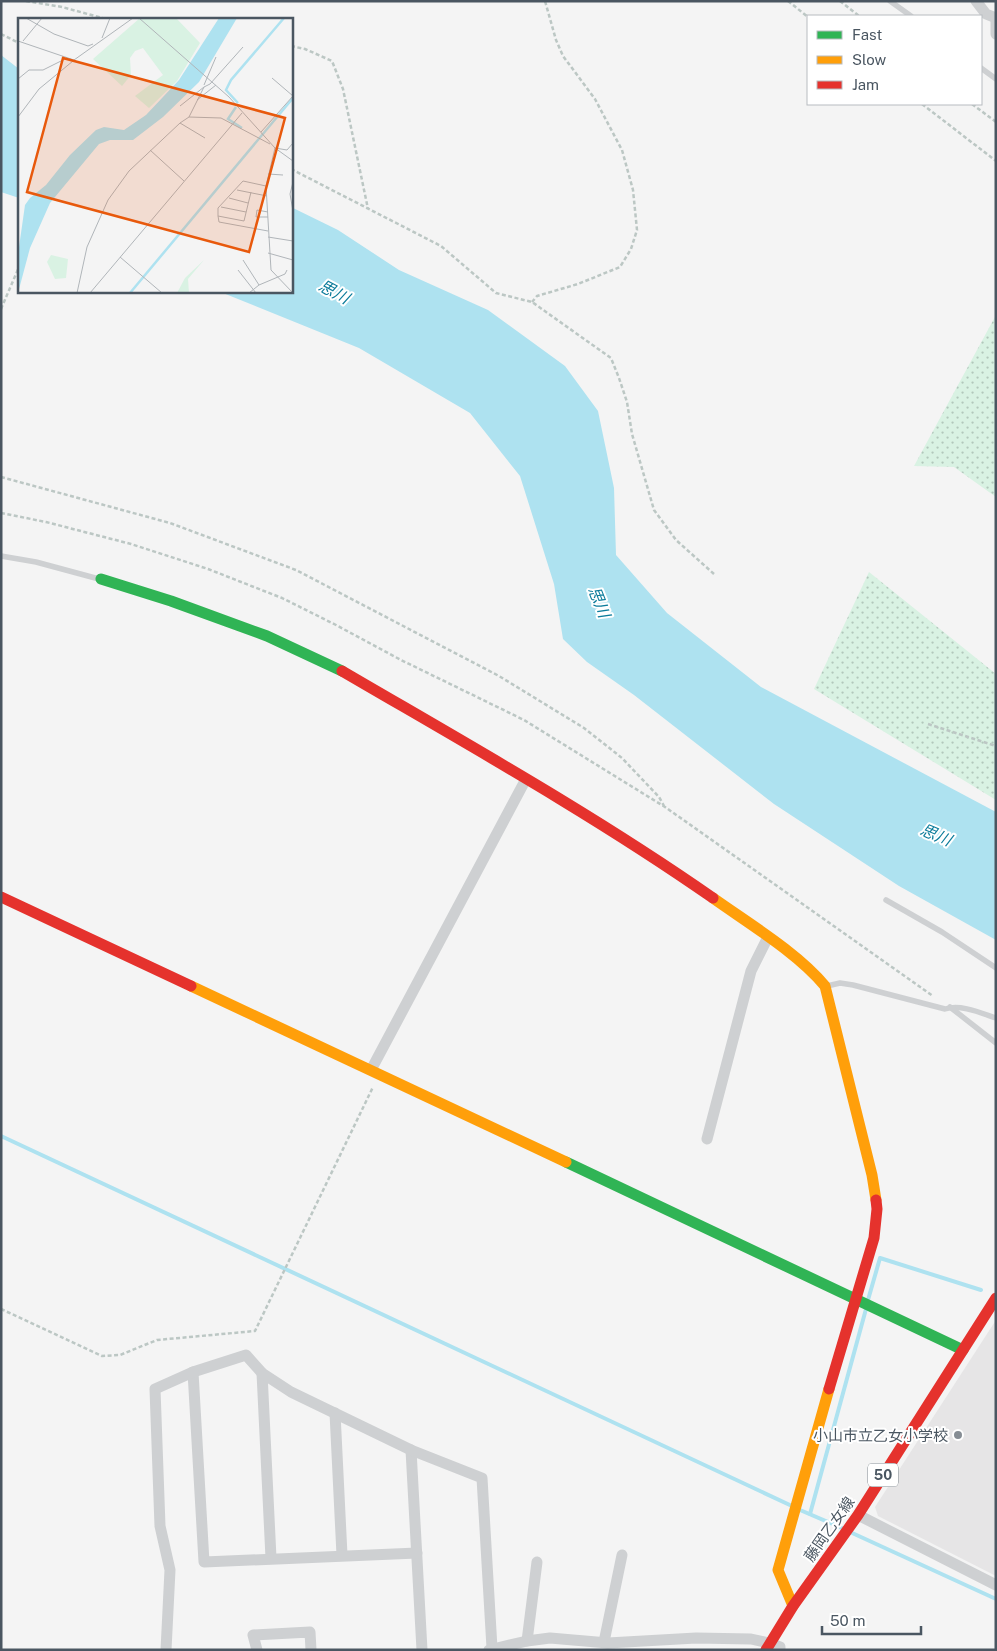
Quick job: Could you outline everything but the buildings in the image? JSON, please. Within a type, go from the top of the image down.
[{"type":"street","points":[[976,1],[986,14],[996,19],[996,34]]},
{"type":"street","points":[[101,579],[171,601],[267,636],[336,668],[526,779],[663,864],[768,937],[815,974],[825,986],[872,1176],[877,1209],[874,1238],[855,1298],[778,1570],[794,1606]]},
{"type":"street","points":[[375,1072],[526,779]]},
{"type":"street","points":[[1,897],[963,1350]]},
{"type":"street","points":[[707,1139],[751,971],[768,937]]},
{"type":"street","name":"藤岡乙女線","points":[[768,1646],[858,1515],[996,1298]]},
{"type":"street","points":[[166,1650],[170,1570],[160,1526],[155,1389],[193,1372],[246,1355],[262,1373],[291,1392],[411,1450],[482,1478],[491,1649],[550,1638],[577,1645],[696,1638],[751,1639],[768,1646],[780,1647],[780,1650]]},
{"type":"street","points":[[193,1372],[204,1562],[417,1553]]},
{"type":"street","points":[[262,1373],[272,1558]]},
{"type":"street","points":[[335,1413],[342,1556]]},
{"type":"street","points":[[411,1450],[422,1650]]},
{"type":"street","points":[[858,1515],[996,1585]]},
{"type":"street","points":[[604,1642],[622,1555]]},
{"type":"street","points":[[527,1641],[537,1562]]},
{"type":"street","points":[[258,1650],[253,1635],[310,1632],[311,1650]]},
{"type":"lane","points":[[890,1],[910,15]]},
{"type":"lane","points":[[982,69],[996,79]]},
{"type":"lane","points":[[1,556],[36,562],[101,579]]},
{"type":"lane","points":[[886,900],[942,932],[996,968]]},
{"type":"lane","points":[[825,986],[840,983],[853,985],[945,1009],[950,1007],[962,1008],[996,1018]]},
{"type":"lane","points":[[950,1007],[996,1043]]},
{"type":"path","points":[[26,1],[62,7],[102,18]]},
{"type":"path","points":[[532,302],[537,296],[578,284],[620,267],[631,249],[637,230],[633,190],[622,150],[595,99],[563,56],[556,40],[545,1]]},
{"type":"path","points":[[788,1],[807,16]]},
{"type":"path","points":[[840,1],[858,15]]},
{"type":"path","points":[[1,34],[18,42]]},
{"type":"path","points":[[292,46],[305,49],[332,61],[343,89],[368,209]]},
{"type":"path","points":[[923,105],[996,161]]},
{"type":"path","points":[[973,105],[996,122]]},
{"type":"path","points":[[292,170],[441,246],[496,293],[532,302],[611,358],[626,402],[632,434],[654,510],[676,540],[714,574]]},
{"type":"path","points":[[1,309],[18,269]]},
{"type":"path","points":[[1,477],[170,523],[296,570],[499,676],[584,728],[622,758],[659,796],[665,807]]},
{"type":"path","points":[[1,513],[46,522],[131,544],[208,569],[282,598],[401,660],[524,720],[665,807],[950,1007]]},
{"type":"path","points":[[928,724],[996,746]]},
{"type":"path","points":[[1,1309],[102,1356],[108,1357],[157,1340],[255,1331],[375,1072]]},
{"type":"shaded area","name":"小山市立乙女小学校","points":[[996,1320],[996,1576],[878,1516],[875,1507]]},
{"type":"green space","points":[[996,315],[996,497],[954,467],[914,466]]},
{"type":"green space","points":[[869,572],[996,674],[996,800],[814,689]]},
{"type":"water","points":[[1,55],[18,68],[18,198],[1,192]]},
{"type":"water","name":"思川","points":[[292,207],[338,230],[399,270],[488,310],[565,366],[598,411],[614,488],[616,555],[667,613],[761,687],[996,812],[996,940],[899,886],[774,804],[634,695],[587,662],[563,639],[554,584],[520,476],[470,413],[359,348],[220,292],[292,292]]},
{"type":"waterway","points":[[1,1136],[792,1506]]},
{"type":"waterway","points":[[868,1300],[880,1258],[981,1290]]},
{"type":"waterway","points":[[810,1514],[866,1309]]},
{"type":"waterway","points":[[800,1510],[842,1528]]},
{"type":"waterway","points":[[850,1532],[996,1599]]},
{"type":"traffic: fast","points":[[101,579],[171,601],[267,636],[342,671]]},
{"type":"traffic: fast","points":[[566,1162],[963,1350]]},
{"type":"traffic: slow","points":[[713,898],[787,950],[825,986],[872,1175],[876,1200]]},
{"type":"traffic: slow","points":[[191,986],[566,1162]]},
{"type":"traffic: slow","points":[[793,1606],[778,1570],[829,1389]]},
{"type":"traffic: jam","points":[[342,671],[576,809],[713,898]]},
{"type":"traffic: jam","points":[[1,897],[191,986]]},
{"type":"traffic: jam","points":[[829,1389],[874,1238],[876,1200]]},
{"type":"traffic: jam","points":[[766,1650],[793,1606],[858,1515],[996,1298]]},
{"type":"place","name":"小山市立乙女小学校","points":[[958,1435]]}]
